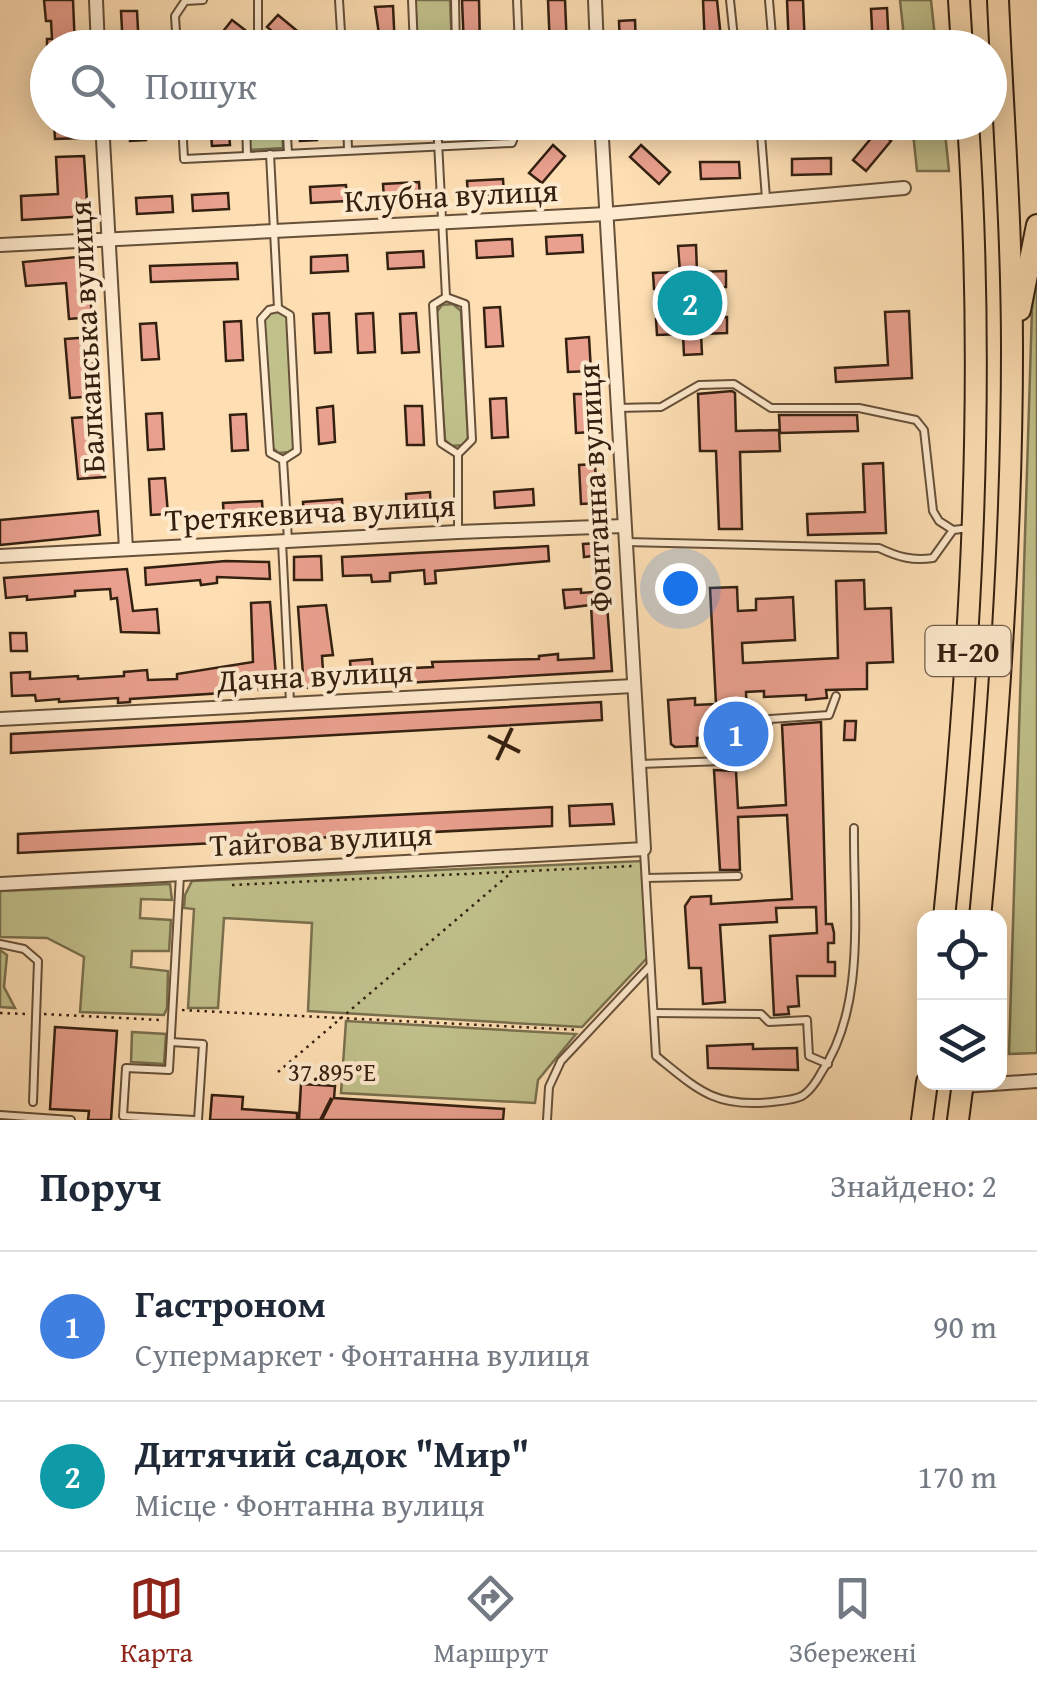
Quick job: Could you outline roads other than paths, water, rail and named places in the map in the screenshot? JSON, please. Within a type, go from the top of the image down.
[{"type":"main road","points":[[950,0],[959,30]]},
{"type":"main road","points":[[958,0],[961,30]]},
{"type":"main road","name":"Н-20","points":[[998,0],[999,30]]},
{"type":"main road","name":"Н-20","points":[[945,910],[968,664],[963,528],[976,316],[969,140]]},
{"type":"main road","name":"Н-20","points":[[981,910],[1006,585],[1012,346],[1004,140]]},
{"type":"main road","points":[[1012,346],[1037,225]]},
{"type":"main road","points":[[955,814],[970,830],[990,818]]},
{"type":"main road","points":[[922,1120],[926,1090]]},
{"type":"main road","points":[[958,1120],[962,1090]]},
{"type":"street","points":[[96,0],[97,30]]},
{"type":"street","points":[[595,0],[596,30]]},
{"type":"street","name":"Балканська вулиця","points":[[103,140],[126,549]]},
{"type":"street","name":"Фонтанна вулиця","points":[[603,140],[644,850]]},
{"type":"street","name":"Клубна вулиця","points":[[0,245],[606,214],[904,188]]},
{"type":"street","name":"Третякевича вулиця","points":[[0,556],[624,526]]},
{"type":"street","name":"Дачна вулиця","points":[[0,718],[634,686]]},
{"type":"street","name":"Тайгова вулиця","points":[[0,884],[644,850]]},
{"type":"street","points":[[1007,1085],[1034,1085]]},
{"type":"lane","points":[[176,30],[175,16],[185,1],[203,0]]},
{"type":"lane","points":[[258,0],[259,30]]},
{"type":"lane","points":[[339,0],[341,30]]},
{"type":"lane","points":[[412,0],[413,30]]},
{"type":"lane","points":[[454,0],[455,30]]},
{"type":"lane","points":[[517,0],[518,30]]},
{"type":"lane","points":[[730,0],[733,30]]},
{"type":"lane","points":[[769,0],[771,30]]},
{"type":"lane","points":[[183,140],[184,159],[514,140]]},
{"type":"lane","points":[[247,140],[247,155]]},
{"type":"lane","points":[[287,140],[288,152]]},
{"type":"lane","points":[[347,140],[348,149]]},
{"type":"lane","points":[[438,140],[446,297]]},
{"type":"lane","points":[[761,140],[766,198]]},
{"type":"lane","points":[[270,154],[278,308]]},
{"type":"lane","points":[[446,297],[464,304],[472,440],[458,454],[458,532]]},
{"type":"lane","points":[[446,297],[433,305],[441,443],[458,454]]},
{"type":"lane","points":[[278,308],[290,315],[297,451],[283,460],[270,454],[261,319],[268,310],[278,308]]},
{"type":"lane","points":[[617,408],[660,407],[699,385],[734,384],[771,408],[860,408],[916,420],[924,430],[933,511],[939,521],[963,528],[933,558],[917,560],[880,548],[624,542]]},
{"type":"lane","points":[[283,460],[290,704]]},
{"type":"lane","points":[[638,764],[750,760],[770,718],[829,716],[836,696]]},
{"type":"lane","points":[[644,850],[656,1056],[696,1089],[720,1101],[748,1104],[802,1096],[828,1064],[847,1020],[853,982],[854,828]]},
{"type":"lane","points":[[171,1042],[203,1044],[196,1120],[123,1116],[126,1068],[169,1070],[180,875]]},
{"type":"lane","points":[[646,878],[738,876]]},
{"type":"lane","points":[[0,944],[24,949],[38,962],[32,1102]]},
{"type":"lane","points":[[547,1120],[552,1076],[562,1061],[651,965]]},
{"type":"lane","points":[[654,1013],[760,1014],[769,1022],[807,1020],[809,1056],[828,1064]]},
{"type":"lane","points":[[0,1115],[70,1120]]},
{"type":"place","name":"Дитячий садок \"Мир\"","points":[[690,303]]},
{"type":"place","name":"Гастроном","points":[[736,734]]}]
